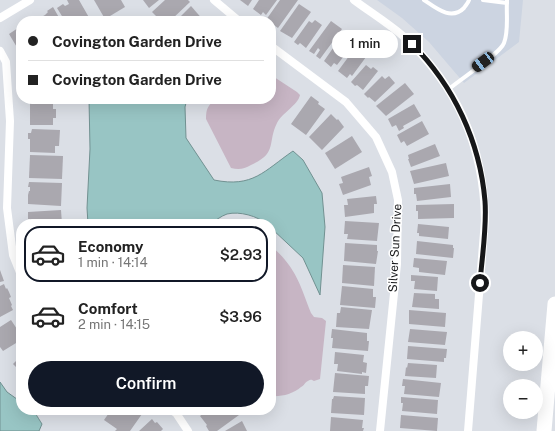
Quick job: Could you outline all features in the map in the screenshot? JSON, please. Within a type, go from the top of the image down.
[{"type":"highway","points":[[544,431],[555,304]]},
{"type":"street","points":[[0,18],[30,0]]},
{"type":"street","points":[[214,0],[233,16]]},
{"type":"street","points":[[354,0],[402,35],[422,54],[448,89],[466,122],[479,163],[485,201],[485,220],[468,431]]},
{"type":"street","name":"Silver Sun Drive","points":[[276,50],[346,102],[376,137],[392,172],[398,200],[397,264],[380,431]]},
{"type":"street","points":[[0,51],[6,62],[10,121],[4,191],[13,255],[16,262]]},
{"type":"street","points":[[177,415],[188,431]]},
{"type":"lane","points":[[424,0],[446,14],[460,11],[469,0]]},
{"type":"lane","points":[[448,89],[495,53],[503,45],[506,28],[507,2],[483,0]]},
{"type":"shaded area","points":[[377,0],[523,0],[519,42],[464,83],[429,42],[402,18]]},
{"type":"shaded area","points":[[276,78],[300,95],[299,99],[293,106],[279,119],[274,130],[270,147],[265,156],[259,161],[239,169],[231,168],[206,119],[208,107],[210,104],[276,104]]},
{"type":"shaded area","points":[[89,104],[186,104],[186,138],[214,180],[239,182],[248,180],[266,171],[293,151],[303,160],[322,193],[325,227],[320,295],[303,258],[276,233],[276,219],[258,219],[248,215],[232,213],[217,219],[88,219],[90,149]]},
{"type":"shaded area","points":[[276,251],[292,269],[311,313],[314,317],[322,318],[326,321],[320,379],[308,381],[294,392],[276,396]]},
{"type":"shaded area","points":[[0,382],[7,392],[16,398],[16,415],[37,415],[42,424],[39,431],[0,431]]},
{"type":"building","points":[[67,0],[79,0],[88,16],[62,16],[57,8],[63,4],[65,6],[69,4]]},
{"type":"building","points":[[94,0],[121,0],[125,7],[110,16],[103,16]]},
{"type":"building","points":[[143,0],[159,0],[149,8]]},
{"type":"building","points":[[165,0],[188,0],[190,2],[175,16],[156,16],[152,12]]},
{"type":"building","points":[[240,0],[252,0],[248,6]]},
{"type":"building","points":[[259,0],[277,0],[266,15],[263,12],[261,15],[253,9]]},
{"type":"building","points":[[280,0],[298,0],[278,28],[276,27],[276,16],[269,16]]},
{"type":"building","points":[[299,4],[311,12],[292,38],[280,31]]},
{"type":"building","points":[[191,6],[200,16],[181,16]]},
{"type":"building","points":[[53,7],[58,16],[43,16],[48,12],[47,11]]},
{"type":"building","points":[[315,20],[322,25],[306,48],[300,43],[298,45],[294,42],[309,21],[312,23]]},
{"type":"building","points":[[331,21],[342,29],[320,59],[316,56],[320,50],[318,48],[314,54],[309,51]]},
{"type":"building","points":[[16,29],[16,46],[9,34]]},
{"type":"building","points":[[340,38],[351,47],[337,65],[334,63],[331,67],[324,61]]},
{"type":"building","points":[[355,48],[366,57],[352,76],[350,74],[347,78],[338,71]]},
{"type":"building","points":[[366,65],[371,69],[373,67],[378,71],[363,90],[351,82]]},
{"type":"building","points":[[382,76],[385,79],[389,76],[395,83],[375,102],[364,94]]},
{"type":"building","points":[[405,83],[414,94],[386,116],[376,106]]},
{"type":"building","points":[[311,96],[325,109],[306,135],[291,124]]},
{"type":"building","points":[[30,104],[53,104],[53,109],[56,109],[56,118],[53,118],[53,125],[30,125]]},
{"type":"building","points":[[414,104],[421,116],[403,126],[404,128],[399,131],[396,125],[392,127],[388,119]]},
{"type":"building","points":[[331,114],[337,120],[338,119],[344,127],[322,150],[309,137]]},
{"type":"building","points":[[422,121],[429,134],[407,146],[404,141],[401,143],[397,135]]},
{"type":"building","points":[[32,129],[60,130],[59,146],[55,146],[55,153],[30,152],[30,139],[28,139],[28,133],[31,133]]},
{"type":"building","points":[[352,136],[362,152],[335,169],[325,153]]},
{"type":"building","points":[[435,144],[440,156],[411,167],[408,155]]},
{"type":"building","points":[[30,155],[63,156],[62,179],[29,178]]},
{"type":"building","points":[[446,163],[449,176],[414,184],[410,171]]},
{"type":"building","points":[[369,167],[372,176],[369,177],[371,185],[343,195],[339,184],[343,183],[341,177]]},
{"type":"building","points":[[29,182],[62,183],[61,206],[28,204],[28,195],[30,191],[30,187],[28,187]]},
{"type":"building","points":[[450,184],[451,197],[417,201],[416,194],[414,194],[414,188]]},
{"type":"building","points":[[376,196],[377,204],[374,204],[374,213],[345,217],[344,205],[348,205],[347,199]]},
{"type":"building","points":[[454,204],[454,218],[418,219],[416,205]]},
{"type":"building","points":[[61,210],[62,219],[28,219],[28,212]]},
{"type":"building","points":[[345,221],[379,223],[377,241],[347,239],[348,234],[344,234]]},
{"type":"building","points":[[418,224],[449,227],[448,239],[419,236],[419,233],[417,233]]},
{"type":"building","points":[[417,241],[453,245],[453,258],[416,254]]},
{"type":"building","points":[[345,243],[377,245],[378,251],[376,264],[344,261]]},
{"type":"building","points":[[414,258],[447,261],[445,275],[419,272],[419,268],[413,267]]},
{"type":"building","points":[[343,265],[375,267],[374,286],[342,283]]},
{"type":"building","points":[[0,270],[4,281],[0,282]]},
{"type":"building","points":[[411,275],[438,277],[437,291],[414,289],[415,281],[411,281]]},
{"type":"building","points":[[4,284],[11,297],[9,298],[13,310],[0,317],[0,286]]},
{"type":"building","points":[[342,286],[373,289],[373,297],[376,297],[375,308],[340,305]]},
{"type":"building","points":[[414,293],[435,294],[435,299],[439,299],[439,309],[412,307]]},
{"type":"building","points":[[341,307],[372,310],[369,329],[336,327],[337,313],[340,313]]},
{"type":"building","points":[[409,310],[446,313],[445,327],[409,324]]},
{"type":"building","points":[[11,320],[16,328],[16,343],[3,351],[0,347],[0,327]]},
{"type":"building","points":[[332,329],[367,333],[367,341],[369,341],[368,351],[332,348]]},
{"type":"building","points":[[410,329],[447,332],[445,345],[408,342]]},
{"type":"building","points":[[408,346],[447,349],[446,358],[444,358],[444,362],[407,359]]},
{"type":"building","points":[[335,352],[364,355],[363,362],[367,363],[366,373],[362,372],[362,374],[337,371],[338,364],[334,364]]},
{"type":"building","points":[[408,363],[437,365],[436,378],[405,376]]},
{"type":"building","points":[[335,373],[369,376],[368,386],[365,386],[365,394],[333,392]]},
{"type":"building","points":[[403,379],[441,383],[439,397],[404,394],[405,386],[402,386]]},
{"type":"building","points":[[334,396],[365,398],[364,415],[331,413],[332,399]]},
{"type":"building","points":[[401,397],[438,400],[437,414],[402,411],[403,403],[401,403]]},
{"type":"building","points":[[108,415],[141,415],[130,431],[115,431],[117,429],[104,420]]},
{"type":"building","points":[[239,415],[217,431],[209,431],[206,426],[207,425],[200,416]]},
{"type":"building","points":[[401,415],[438,418],[437,431],[400,428]]},
{"type":"building","points":[[331,417],[363,420],[363,431],[330,431]]},
{"type":"building","points":[[152,419],[163,429],[161,431],[139,431]]},
{"type":"building","points":[[242,421],[247,431],[225,431]]},
{"type":"route","points":[[412,44],[436,71],[458,106],[466,122],[479,163],[485,201],[480,283]]}]
